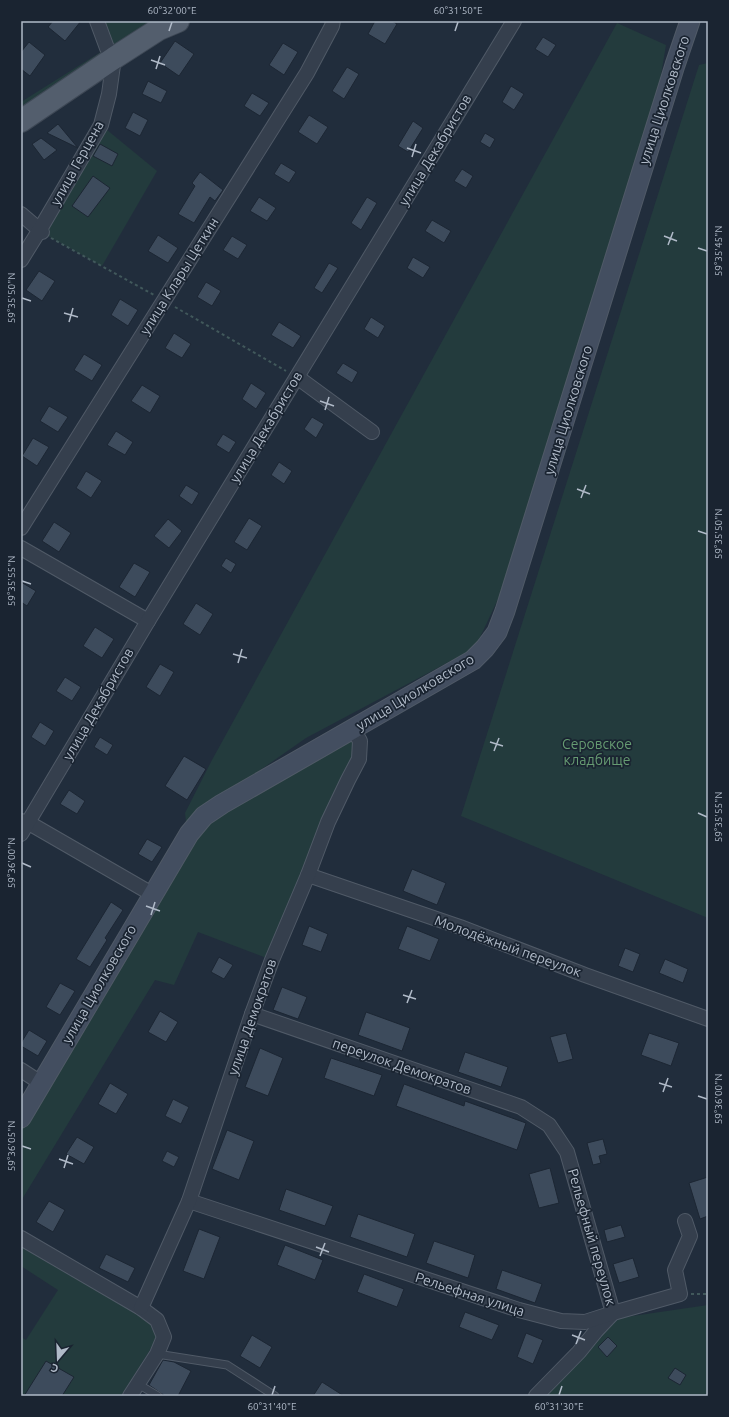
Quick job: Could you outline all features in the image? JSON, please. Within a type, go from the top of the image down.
[{"type":"main road","points":[[21,121],[159,29],[178,21]]},
{"type":"main road","name":"улица Циолковского","points":[[21,1118],[152,894],[189,834],[204,816],[222,804],[473,660],[485,648],[497,632],[508,603],[690,21]]},
{"type":"street","points":[[97,21],[107,48],[114,58]]},
{"type":"street","name":"улица Клары Цеткин","points":[[21,528],[307,73],[332,26],[333,21]]},
{"type":"street","name":"улица Декабристов","points":[[24,826],[514,21]]},
{"type":"street","name":"улица Герцена","points":[[21,260],[41,232],[101,125],[109,94],[114,58]]},
{"type":"street","points":[[21,214],[41,232]]},
{"type":"street","points":[[297,377],[372,432]]},
{"type":"street","points":[[21,548],[148,621]]},
{"type":"street","name":"улица Демократов","points":[[141,1308],[190,1201],[252,1014],[272,960],[308,875],[328,822],[359,759],[360,741],[353,729]]},
{"type":"street","points":[[24,826],[152,894]]},
{"type":"street","name":"Молодёжный переулок","points":[[308,875],[460,927],[585,975],[708,1019]]},
{"type":"street","name":"переулок Демократов","points":[[252,1014],[521,1107],[549,1125]]},
{"type":"street","points":[[21,1070],[41,1083]]},
{"type":"street","name":"Рельефный переулок","points":[[536,1396],[579,1352],[613,1313],[567,1152],[549,1125]]},
{"type":"street","name":"Рельефная улица","points":[[190,1201],[518,1310],[561,1321],[585,1322],[680,1294]]},
{"type":"street","points":[[680,1294],[674,1270],[690,1236],[686,1221]]},
{"type":"street","points":[[21,1238],[141,1308],[157,1320],[164,1337],[156,1354],[130,1396]]},
{"type":"lane","points":[[156,1354],[227,1365],[275,1396]]},
{"type":"lane","points":[[138,1384],[158,1396]]},
{"type":"path","points":[[41,232],[297,377]]},
{"type":"path","points":[[680,1294],[708,1294]]},
{"type":"green space","points":[[97,21],[178,21],[21,121],[21,102],[107,48]]},
{"type":"green space","points":[[617,23],[666,45],[659,87],[499,597],[475,648],[306,738],[186,822],[185,813],[212,760]]},
{"type":"green space","name":"Серовское кладбище","points":[[708,63],[708,918],[461,816],[699,65]]},
{"type":"green space","points":[[101,125],[157,171],[102,266],[39,231]]},
{"type":"green space","points":[[353,729],[360,741],[272,960],[198,932],[174,985],[155,980],[21,1201],[21,1118],[189,834]]},
{"type":"green space","points":[[21,1247],[154,1324],[156,1337],[153,1345],[121,1396],[21,1396],[21,1337],[26,1340],[58,1290],[21,1266]]},
{"type":"green space","points":[[708,1305],[708,1396],[538,1396],[619,1318]]},
{"type":"building","points":[[53,21],[81,21],[65,41],[48,27]]},
{"type":"building","points":[[375,21],[392,21],[397,24],[385,44],[368,34]]},
{"type":"building","points":[[543,37],[556,45],[548,57],[535,49]]},
{"type":"building","points":[[175,41],[194,54],[179,76],[160,63]]},
{"type":"building","points":[[29,42],[45,55],[30,76],[21,69],[21,52]]},
{"type":"building","points":[[283,43],[298,52],[284,75],[269,65]]},
{"type":"building","points":[[347,67],[359,74],[344,99],[332,91]]},
{"type":"building","points":[[148,81],[167,91],[161,103],[142,94]]},
{"type":"building","points":[[511,86],[524,94],[514,110],[502,102]]},
{"type":"building","points":[[252,93],[269,103],[260,116],[244,106]]},
{"type":"building","points":[[133,112],[148,120],[140,136],[125,128]]},
{"type":"building","points":[[309,115],[328,127],[317,144],[298,132]]},
{"type":"building","points":[[413,121],[423,128],[408,152],[398,146]]},
{"type":"building","points":[[58,124],[78,148],[47,133]]},
{"type":"building","points":[[485,133],[495,139],[490,148],[480,142]]},
{"type":"building","points":[[41,138],[57,150],[44,160],[32,144]]},
{"type":"building","points":[[100,144],[118,154],[112,166],[93,156]]},
{"type":"building","points":[[281,163],[296,172],[289,183],[274,174]]},
{"type":"building","points":[[462,169],[473,176],[466,188],[454,181]]},
{"type":"building","points":[[200,172],[223,190],[215,201],[210,197],[194,223],[178,214],[195,186],[192,183]]},
{"type":"building","points":[[93,176],[110,188],[88,217],[72,206]]},
{"type":"building","points":[[259,197],[276,208],[267,221],[250,211]]},
{"type":"building","points":[[367,197],[377,203],[361,230],[351,223]]},
{"type":"building","points":[[432,220],[451,231],[444,243],[425,231]]},
{"type":"building","points":[[158,235],[178,248],[168,263],[148,251]]},
{"type":"building","points":[[232,236],[247,245],[238,259],[223,250]]},
{"type":"building","points":[[413,257],[430,267],[423,278],[407,268]]},
{"type":"building","points":[[329,263],[338,268],[322,293],[314,288]]},
{"type":"building","points":[[39,271],[55,281],[42,301],[26,290]]},
{"type":"building","points":[[206,282],[221,291],[212,306],[197,297]]},
{"type":"building","points":[[120,299],[138,310],[128,326],[111,315]]},
{"type":"building","points":[[371,317],[385,326],[378,338],[364,329]]},
{"type":"building","points":[[279,322],[301,336],[293,348],[271,335]]},
{"type":"building","points":[[174,333],[191,344],[182,358],[165,348]]},
{"type":"building","points":[[84,354],[102,365],[92,381],[74,370]]},
{"type":"building","points":[[343,363],[358,372],[352,383],[336,373]]},
{"type":"building","points":[[251,383],[266,393],[256,409],[242,399]]},
{"type":"building","points":[[142,385],[160,396],[150,413],[131,401]]},
{"type":"building","points":[[49,406],[68,417],[58,432],[40,421]]},
{"type":"building","points":[[312,417],[324,424],[316,438],[304,429]]},
{"type":"building","points":[[116,431],[133,442],[125,455],[107,445]]},
{"type":"building","points":[[223,434],[236,442],[229,453],[216,445]]},
{"type":"building","points":[[33,438],[49,447],[37,466],[22,456]]},
{"type":"building","points":[[279,462],[292,471],[284,484],[271,475]]},
{"type":"building","points":[[86,471],[102,481],[91,498],[76,488]]},
{"type":"building","points":[[186,485],[199,493],[192,505],[179,496]]},
{"type":"building","points":[[249,518],[262,526],[247,550],[234,542]]},
{"type":"building","points":[[168,519],[182,531],[169,548],[154,536]]},
{"type":"building","points":[[54,522],[71,533],[59,552],[42,541]]},
{"type":"building","points":[[226,558],[236,564],[231,573],[221,566]]},
{"type":"building","points":[[134,563],[150,572],[135,597],[119,587]]},
{"type":"building","points":[[21,582],[36,591],[27,606],[21,602]]},
{"type":"building","points":[[196,603],[213,614],[200,635],[183,624]]},
{"type":"building","points":[[95,627],[114,639],[102,658],[83,646]]},
{"type":"building","points":[[160,664],[174,672],[160,696],[146,687]]},
{"type":"building","points":[[65,677],[81,687],[72,701],[56,691]]},
{"type":"building","points":[[40,722],[54,731],[45,746],[31,737]]},
{"type":"building","points":[[100,737],[113,745],[107,755],[94,747]]},
{"type":"building","points":[[184,756],[206,769],[187,800],[165,786]]},
{"type":"building","points":[[69,790],[85,801],[77,814],[60,804]]},
{"type":"building","points":[[147,839],[162,847],[152,862],[138,854]]},
{"type":"building","points":[[412,869],[446,883],[437,905],[403,891]]},
{"type":"building","points":[[111,902],[123,910],[105,938],[107,940],[90,967],[76,959]]},
{"type":"building","points":[[309,926],[328,934],[321,952],[302,945]]},
{"type":"building","points":[[407,926],[439,939],[430,961],[398,949]]},
{"type":"building","points":[[625,948],[640,954],[633,972],[618,966]]},
{"type":"building","points":[[219,957],[233,965],[224,979],[211,972]]},
{"type":"building","points":[[665,959],[688,969],[683,983],[659,973]]},
{"type":"building","points":[[60,983],[75,991],[60,1015],[46,1007]]},
{"type":"building","points":[[282,987],[307,997],[298,1019],[273,1010]]},
{"type":"building","points":[[160,1011],[178,1022],[166,1042],[148,1032]]},
{"type":"building","points":[[366,1012],[410,1028],[402,1051],[358,1035]]},
{"type":"building","points":[[29,1030],[47,1041],[38,1056],[21,1046],[21,1043]]},
{"type":"building","points":[[566,1033],[573,1059],[558,1063],[550,1037]]},
{"type":"building","points":[[649,1033],[679,1043],[671,1066],[641,1055]]},
{"type":"building","points":[[260,1048],[283,1058],[268,1096],[245,1087]]},
{"type":"building","points":[[465,1052],[508,1067],[501,1087],[458,1072]]},
{"type":"building","points":[[331,1058],[382,1075],[374,1096],[324,1078]]},
{"type":"building","points":[[110,1083],[128,1094],[116,1114],[98,1104]]},
{"type":"building","points":[[404,1084],[464,1106],[465,1101],[526,1123],[517,1150],[396,1106]]},
{"type":"building","points":[[173,1099],[189,1107],[181,1124],[165,1116]]},
{"type":"building","points":[[227,1130],[254,1141],[239,1180],[212,1169]]},
{"type":"building","points":[[77,1137],[94,1147],[84,1164],[66,1154]]},
{"type":"building","points":[[603,1139],[607,1154],[599,1156],[601,1163],[593,1165],[587,1143]]},
{"type":"building","points":[[167,1151],[179,1157],[174,1167],[162,1161]]},
{"type":"building","points":[[550,1168],[559,1203],[539,1208],[529,1174]]},
{"type":"building","points":[[708,1177],[708,1216],[700,1219],[689,1183]]},
{"type":"building","points":[[286,1189],[333,1206],[325,1226],[279,1210]]},
{"type":"building","points":[[49,1201],[65,1210],[53,1232],[36,1222]]},
{"type":"building","points":[[358,1214],[415,1234],[407,1257],[350,1237]]},
{"type":"building","points":[[621,1225],[625,1237],[607,1242],[604,1230]]},
{"type":"building","points":[[199,1229],[220,1237],[204,1279],[183,1271]]},
{"type":"building","points":[[434,1241],[475,1255],[468,1278],[426,1263]]},
{"type":"building","points":[[285,1245],[323,1260],[315,1280],[277,1265]]},
{"type":"building","points":[[106,1254],[135,1268],[128,1282],[99,1268]]},
{"type":"building","points":[[633,1258],[639,1277],[619,1283],[613,1264]]},
{"type":"building","points":[[502,1270],[542,1284],[535,1303],[496,1289]]},
{"type":"building","points":[[364,1274],[404,1289],[397,1307],[357,1292]]},
{"type":"building","points":[[465,1312],[499,1325],[492,1340],[459,1327]]},
{"type":"building","points":[[526,1333],[543,1340],[533,1364],[517,1357]]},
{"type":"building","points":[[252,1335],[272,1347],[260,1368],[240,1356]]},
{"type":"building","points":[[608,1337],[617,1346],[607,1357],[598,1347]]},
{"type":"building","points":[[163,1360],[174,1362],[191,1371],[178,1396],[165,1396],[149,1385]]},
{"type":"building","points":[[46,1361],[74,1377],[62,1396],[24,1396]]},
{"type":"building","points":[[675,1368],[686,1375],[680,1385],[668,1378]]},
{"type":"building","points":[[322,1382],[344,1396],[313,1396]]}]
